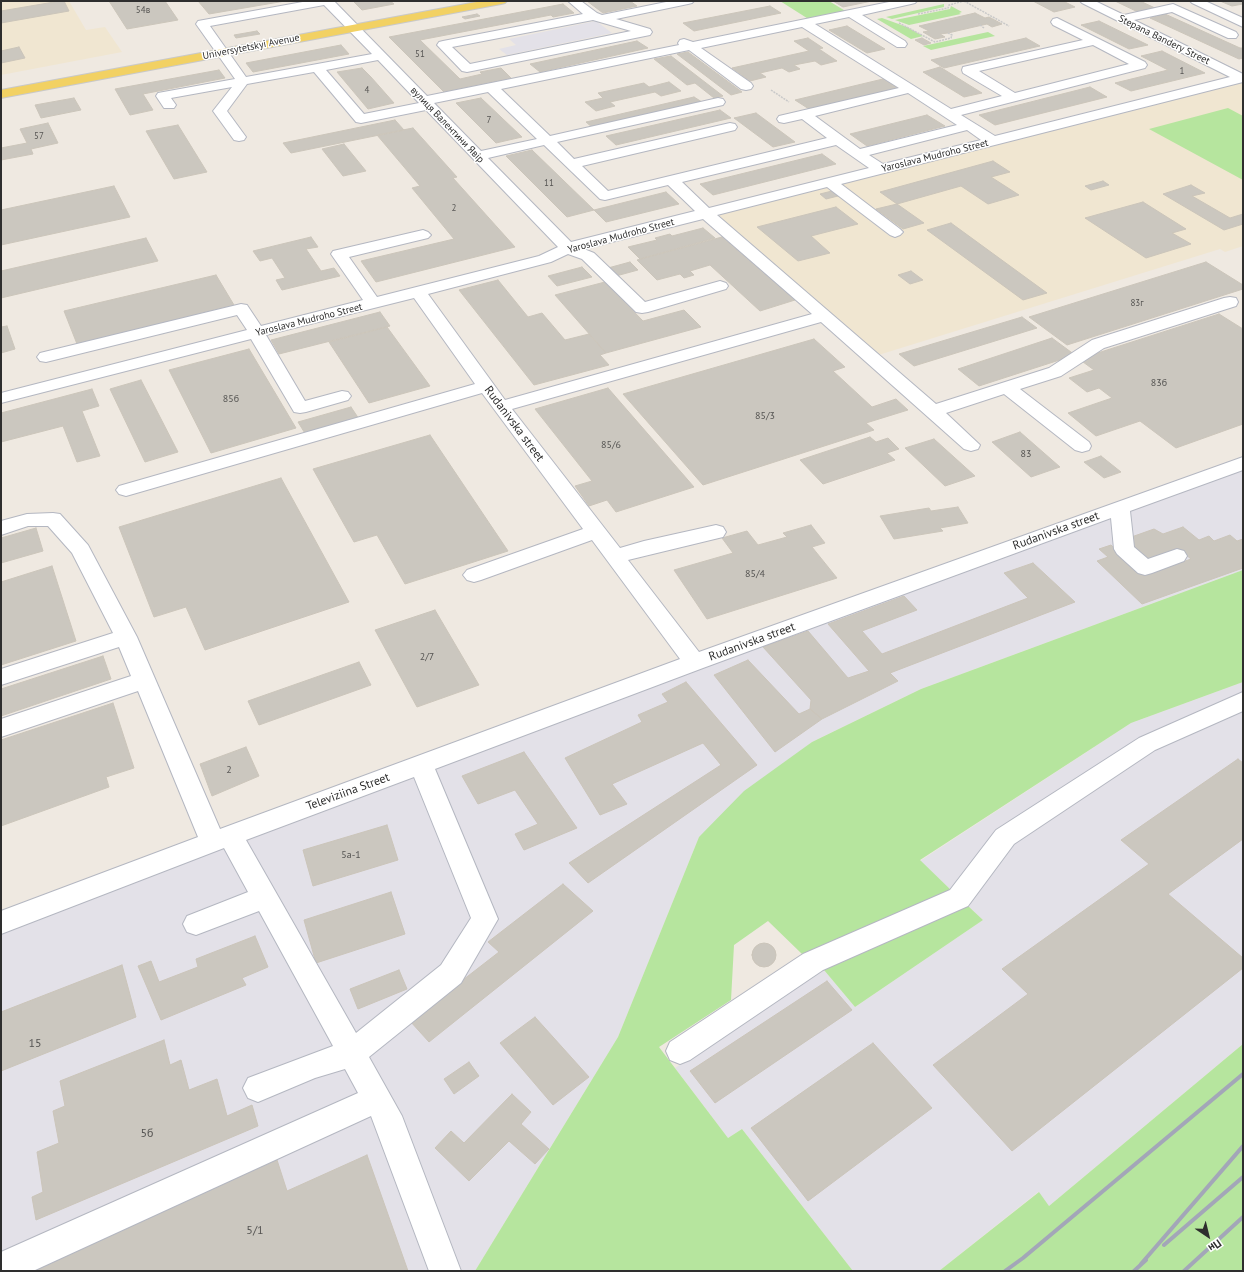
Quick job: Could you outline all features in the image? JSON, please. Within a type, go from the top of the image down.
[{"type":"main road","name":"Universytetskyi Avenue","points":[[1,94],[501,1]]},
{"type":"street","name":"вулиця Валентини Явір","points":[[326,1],[568,248]]},
{"type":"street","points":[[243,81],[224,52],[202,24],[326,1]]},
{"type":"street","points":[[574,1],[597,17],[650,33],[467,68],[443,45],[597,17],[688,1]]},
{"type":"street","points":[[317,68],[361,119],[491,87],[911,1]]},
{"type":"street","name":"Stepana Bandery Street","points":[[1086,1],[1242,78]]},
{"type":"street","points":[[1158,1],[1232,36]]},
{"type":"street","points":[[1196,1],[1243,23]]},
{"type":"street","points":[[1123,19],[1173,8]]},
{"type":"street","points":[[1086,16],[1107,11]]},
{"type":"street","points":[[851,13],[901,44]]},
{"type":"street","points":[[948,114],[1141,65],[1057,22],[1072,19]]},
{"type":"street","points":[[804,23],[993,141]]},
{"type":"street","points":[[669,39],[691,46],[746,86]]},
{"type":"street","points":[[1014,97],[968,70],[1094,41]]},
{"type":"street","points":[[169,105],[163,96],[380,56]]},
{"type":"street","name":"Yaroslava Mudroho Street","points":[[1,398],[545,259],[568,248],[1242,78]]},
{"type":"street","points":[[239,138],[220,111],[243,81]]},
{"type":"street","points":[[491,87],[605,196],[838,140]]},
{"type":"street","points":[[784,119],[910,89]]},
{"type":"street","points":[[478,156],[718,102]]},
{"type":"street","points":[[805,114],[838,140],[881,170]]},
{"type":"street","points":[[858,154],[968,126]]},
{"type":"street","points":[[571,164],[730,127]]},
{"type":"street","points":[[671,180],[707,214],[971,445]]},
{"type":"street","points":[[830,182],[895,232]]},
{"type":"street","points":[[373,303],[339,254],[422,235]]},
{"type":"street","points":[[568,248],[588,256],[642,308],[720,286]]},
{"type":"street","name":"Rudanivska street","points":[[418,292],[500,407],[695,662],[1243,462]]},
{"type":"street","points":[[933,411],[1055,372],[1098,344],[1230,302]]},
{"type":"street","points":[[46,357],[241,309],[257,333],[260,341],[300,408],[342,396]]},
{"type":"street","points":[[500,407],[824,316]]},
{"type":"street","points":[[126,490],[486,386]]},
{"type":"street","points":[[1006,387],[1082,446]]},
{"type":"street","points":[[1120,507],[1124,549],[1145,568],[1177,556]]},
{"type":"street","points":[[1,528],[27,520],[53,519],[81,550],[126,637],[145,680],[222,838],[264,897],[387,1116],[445,1271]]},
{"type":"street","points":[[474,575],[595,532]]},
{"type":"street","points":[[614,557],[644,548],[716,532]]},
{"type":"street","points":[[1,677],[126,637]]},
{"type":"street","name":"Televiziina Street","points":[[1,923],[222,838],[695,662]]},
{"type":"street","points":[[1,728],[145,680]]},
{"type":"street","points":[[680,1051],[813,962],[959,898],[1005,837],[1147,744],[1243,701]]},
{"type":"street","points":[[258,1088],[312,1066],[352,1053],[451,974],[485,919],[421,765]]},
{"type":"street","points":[[196,924],[264,897]]},
{"type":"street","points":[[1,1269],[378,1099]]},
{"type":"path","points":[[912,16],[948,8],[948,5],[963,1],[1009,26]]},
{"type":"path","points":[[897,22],[935,42],[951,38],[952,35],[948,33]]},
{"type":"path","points":[[980,25],[984,28]]},
{"type":"shaded area","points":[[1,1],[69,1],[86,30],[105,27],[122,52],[1,75]]},
{"type":"shaded area","points":[[596,21],[612,33],[507,55],[499,49],[516,45],[509,39]]},
{"type":"shaded area","points":[[1243,78],[1243,246],[1225,252],[1220,249],[872,357],[707,214]]},
{"type":"shaded area","points":[[1243,467],[1243,570],[921,689],[812,742],[699,837],[618,1037],[475,1271],[1,1271],[1,932],[397,780]]},
{"type":"shaded area","points":[[1243,682],[1243,1044],[1049,1206],[1038,1192],[939,1271],[853,1271],[742,1129],[728,1138],[675,1068],[824,970],[855,1007],[983,920],[920,861],[1131,723]]},
{"type":"green space","points":[[780,1],[829,1],[847,12],[810,20]]},
{"type":"green space","points":[[944,4],[944,7],[892,19],[886,17]]},
{"type":"green space","points":[[951,6],[962,12],[959,13],[961,14],[909,25],[895,20],[950,9]]},
{"type":"green space","points":[[882,18],[907,27],[923,36],[911,39],[877,19]]},
{"type":"green space","points":[[988,32],[995,36],[931,50],[923,46]]},
{"type":"green space","points":[[1228,108],[1243,116],[1243,180],[1149,129]]},
{"type":"green space","points":[[1243,570],[1243,682],[1131,723],[920,860],[952,891],[802,954],[768,921],[734,945],[731,1000],[659,1047],[728,1138],[742,1129],[853,1271],[475,1271],[618,1037],[699,837],[744,791],[812,742],[921,689]]},
{"type":"green space","points":[[967,905],[983,920],[855,1007],[824,970]]},
{"type":"green space","points":[[1243,1044],[1243,1271],[939,1271],[1039,1192],[1049,1206]]},
{"type":"building","points":[[64,1],[69,11],[1,23],[1,11]]},
{"type":"building","points":[[109,1],[165,1],[178,20],[127,29]]},
{"type":"building","points":[[198,1],[285,1],[209,14]]},
{"type":"building","points":[[353,1],[390,1],[394,4],[362,10]]},
{"type":"building","points":[[587,1],[630,1],[637,6],[603,13]]},
{"type":"building","points":[[833,1],[872,1],[843,7]]},
{"type":"building","points":[[1033,1],[1063,1],[1075,7],[1054,12]]},
{"type":"building","points":[[1115,1],[1140,1],[1155,8],[1138,12]]},
{"type":"building","points":[[1220,1],[1243,1],[1243,4],[1232,6]]},
{"type":"building","points":[[563,4],[574,13],[553,17],[551,15],[420,40],[460,79],[482,74],[480,72],[501,68],[511,78],[444,92],[389,37]]},
{"type":"building","points":[[770,6],[781,13],[694,31],[683,23]]},
{"type":"building","points":[[975,13],[985,18],[989,17],[1002,24],[992,27],[987,24],[940,34],[945,37],[935,39],[923,32],[929,31],[919,26]]},
{"type":"building","points":[[477,14],[480,16],[465,19],[462,17]]},
{"type":"building","points":[[1165,14],[1243,48],[1243,58],[1239,59],[1150,18]]},
{"type":"building","points":[[1099,21],[1148,45],[1129,49],[1081,25]]},
{"type":"building","points":[[847,26],[885,49],[867,53],[829,30]]},
{"type":"building","points":[[257,31],[260,34],[236,38],[234,35]]},
{"type":"building","points":[[808,38],[823,48],[819,49],[837,61],[821,65],[815,61],[794,65],[800,69],[789,72],[782,68],[760,73],[766,77],[750,81],[732,68],[809,51],[794,41]]},
{"type":"building","points":[[922,38],[931,43],[924,45],[915,40]]},
{"type":"building","points":[[1026,38],[1040,46],[944,68],[931,60]]},
{"type":"building","points":[[637,41],[648,48],[540,72],[530,64]]},
{"type":"building","points":[[341,45],[349,54],[253,72],[246,63]]},
{"type":"building","points":[[19,47],[25,58],[1,63],[1,51]]},
{"type":"building","points":[[1162,51],[1205,73],[1131,91],[1115,83],[1168,70],[1141,56]]},
{"type":"building","points":[[688,52],[742,92],[731,95],[677,54]]},
{"type":"building","points":[[671,56],[723,96],[714,98],[695,83],[687,85],[654,59]]},
{"type":"building","points":[[940,67],[982,93],[964,97],[923,72]]},
{"type":"building","points":[[362,68],[394,103],[368,109],[337,72]]},
{"type":"building","points":[[219,70],[225,78],[143,94],[153,110],[130,115],[115,89]]},
{"type":"building","points":[[883,79],[897,88],[809,109],[795,100]]},
{"type":"building","points":[[669,82],[681,91],[661,96],[655,92],[610,102],[615,106],[596,111],[585,102],[603,98],[598,93],[644,83],[649,87]]},
{"type":"building","points":[[1090,87],[1107,97],[995,125],[979,115]]},
{"type":"building","points":[[694,97],[702,102],[593,128],[586,122]]},
{"type":"building","points":[[74,98],[81,110],[41,118],[35,105]]},
{"type":"building","points":[[481,98],[522,137],[496,143],[456,103]]},
{"type":"building","points":[[720,110],[731,118],[616,145],[606,136]]},
{"type":"building","points":[[756,113],[795,142],[773,147],[734,118]]},
{"type":"building","points":[[927,115],[945,126],[867,146],[850,134]]},
{"type":"building","points":[[395,120],[404,130],[291,153],[283,143]]},
{"type":"building","points":[[48,123],[58,143],[31,149],[33,154],[1,160],[1,148],[27,143],[20,129]]},
{"type":"building","points":[[178,125],[207,172],[174,179],[146,131]]},
{"type":"building","points":[[413,128],[457,177],[453,178],[515,247],[376,282],[361,261],[454,239],[412,188],[420,186],[377,135]]},
{"type":"building","points":[[344,144],[366,171],[343,176],[322,149]]},
{"type":"building","points":[[532,150],[594,210],[567,217],[506,156]]},
{"type":"building","points":[[822,154],[836,164],[713,195],[700,184]]},
{"type":"building","points":[[993,161],[1010,172],[991,177],[1019,195],[988,204],[961,186],[897,204],[880,192]]},
{"type":"building","points":[[1103,181],[1109,185],[1091,190],[1085,186]]},
{"type":"building","points":[[1191,185],[1205,193],[1192,196],[1230,218],[1243,214],[1243,224],[1224,230],[1163,194]]},
{"type":"building","points":[[114,186],[130,217],[1,245],[1,210]]},
{"type":"building","points":[[832,191],[838,196],[826,199],[820,194]]},
{"type":"building","points":[[666,192],[679,204],[606,222],[594,210]]},
{"type":"building","points":[[1143,202],[1186,229],[1172,233],[1191,244],[1146,258],[1085,218]]},
{"type":"building","points":[[897,204],[924,223],[903,229],[876,209]]},
{"type":"building","points":[[836,207],[858,224],[811,236],[830,253],[798,261],[757,227]]},
{"type":"building","points":[[951,223],[1047,293],[1023,300],[927,230]]},
{"type":"building","points":[[703,228],[715,238],[640,259],[628,247],[657,240],[655,238],[670,234],[672,236]]},
{"type":"building","points":[[311,237],[318,247],[306,249],[321,271],[334,268],[340,276],[282,290],[276,280],[285,278],[272,258],[260,261],[253,251]]},
{"type":"building","points":[[722,237],[795,300],[760,311],[710,265],[690,271],[694,275],[684,278],[680,274],[657,280],[637,260]]},
{"type":"building","points":[[146,238],[158,261],[1,298],[1,271]]},
{"type":"building","points":[[630,262],[638,270],[616,276],[608,268]]},
{"type":"building","points":[[1206,262],[1243,285],[1243,289],[1067,345],[1029,317]]},
{"type":"building","points":[[582,267],[592,277],[557,286],[548,276]]},
{"type":"building","points":[[911,271],[923,280],[910,284],[898,275]]},
{"type":"building","points":[[216,275],[234,305],[77,344],[64,311]]},
{"type":"building","points":[[498,280],[528,317],[542,313],[565,340],[589,334],[606,353],[600,355],[609,365],[534,385],[459,290]]},
{"type":"building","points":[[605,282],[643,321],[684,310],[701,327],[606,353],[555,295]]},
{"type":"building","points":[[380,312],[390,326],[279,354],[271,340]]},
{"type":"building","points":[[1219,314],[1243,329],[1243,424],[1176,448],[1140,421],[1096,436],[1068,413],[1112,398],[1099,388],[1087,392],[1069,378],[1094,370],[1079,359]]},
{"type":"building","points":[[1022,317],[1037,328],[914,366],[899,354]]},
{"type":"building","points":[[7,326],[15,349],[1,353],[1,327]]},
{"type":"building","points":[[387,327],[430,386],[369,403],[329,342]]},
{"type":"building","points":[[1052,338],[1075,355],[979,386],[958,369]]},
{"type":"building","points":[[814,339],[845,367],[833,371],[872,407],[896,399],[908,410],[866,423],[874,430],[703,485],[623,394]]},
{"type":"building","points":[[249,349],[296,428],[211,453],[169,370]]},
{"type":"building","points":[[141,380],[178,452],[145,462],[110,389]]},
{"type":"building","points":[[608,388],[694,487],[616,512],[607,500],[589,506],[575,486],[592,481],[535,409]]},
{"type":"building","points":[[92,389],[99,406],[82,411],[100,456],[77,462],[63,426],[1,442],[1,413]]},
{"type":"building","points":[[351,407],[359,419],[306,435],[298,422]]},
{"type":"building","points":[[1020,432],[1060,467],[1031,477],[992,442]]},
{"type":"building","points":[[430,435],[508,551],[405,584],[377,535],[354,542],[313,469]]},
{"type":"building","points":[[870,437],[876,442],[888,438],[899,449],[887,453],[895,460],[823,484],[800,460]]},
{"type":"building","points":[[934,439],[975,476],[945,486],[905,448]]},
{"type":"building","points":[[1101,456],[1121,472],[1104,478],[1084,462]]},
{"type":"building","points":[[281,478],[349,602],[205,650],[186,607],[154,617],[119,527]]},
{"type":"building","points":[[958,507],[968,523],[940,528],[943,531],[894,539],[880,516],[929,508],[931,511]]},
{"type":"building","points":[[811,525],[825,543],[812,547],[837,578],[707,619],[674,570],[733,553],[722,538],[747,531],[758,545],[787,537],[783,533]]},
{"type":"building","points":[[1183,527],[1199,540],[1209,536],[1214,541],[1230,535],[1237,541],[1243,539],[1243,568],[1142,604],[1097,561],[1108,557],[1099,549],[1111,545],[1144,576],[1191,559],[1179,549],[1146,561],[1123,540],[1154,529],[1163,534]]},
{"type":"building","points":[[36,528],[43,551],[1,563],[1,538]]},
{"type":"building","points":[[1033,563],[1075,602],[890,673],[898,681],[822,719],[810,709],[811,700],[763,647],[808,631],[848,678],[869,671],[828,624],[904,596],[917,610],[862,631],[882,654],[1028,598],[1004,573]]},
{"type":"building","points":[[52,566],[76,641],[1,665],[1,582]]},
{"type":"building","points":[[435,610],[479,685],[417,707],[375,630]]},
{"type":"building","points":[[103,656],[111,679],[1,716],[1,689]]},
{"type":"building","points":[[748,660],[799,714],[810,709],[822,719],[775,752],[714,675]]},
{"type":"building","points":[[359,662],[371,685],[259,725],[248,701]]},
{"type":"building","points":[[686,682],[757,765],[588,883],[569,863],[721,765],[703,743],[612,784],[627,804],[600,815],[565,758],[642,722],[638,715],[668,702],[662,694]]},
{"type":"building","points":[[113,703],[134,768],[106,777],[109,787],[1,826],[1,740]]},
{"type":"building","points":[[246,747],[259,776],[212,796],[200,764]]},
{"type":"building","points":[[524,752],[577,828],[524,850],[515,834],[538,824],[515,790],[478,804],[462,776]]},
{"type":"building","points":[[1238,759],[1243,763],[1243,839],[1168,894],[1243,958],[1243,968],[1012,1151],[933,1065],[1028,994],[1002,969],[1149,864],[1121,840]]},
{"type":"building","points":[[387,825],[398,860],[313,886],[303,850]]},
{"type":"building","points":[[563,884],[593,911],[429,1042],[410,1021],[499,952],[488,942]]},
{"type":"building","points":[[391,892],[405,934],[316,963],[304,920]]},
{"type":"building","points":[[255,936],[268,967],[242,978],[246,985],[161,1020],[138,966],[151,961],[159,982],[198,967],[196,959]]},
{"type":"building","points":[[764,943],[772,947],[776,955],[772,963],[764,967],[756,963],[752,955],[756,947]]},
{"type":"building","points":[[122,965],[136,1017],[1,1071],[1,1012]]},
{"type":"building","points":[[399,970],[407,989],[358,1009],[350,989]]},
{"type":"building","points":[[827,981],[852,1010],[715,1103],[690,1071]]},
{"type":"building","points":[[535,1017],[589,1077],[553,1105],[500,1043]]},
{"type":"building","points":[[164,1040],[170,1065],[181,1060],[189,1090],[217,1079],[227,1116],[252,1105],[258,1126],[36,1220],[32,1197],[43,1192],[37,1152],[59,1143],[53,1111],[65,1106],[60,1081]]},
{"type":"building","points":[[873,1043],[932,1108],[808,1201],[751,1128]]},
{"type":"building","points":[[469,1062],[479,1076],[454,1094],[444,1079]]},
{"type":"building","points":[[512,1094],[531,1112],[521,1124],[549,1149],[535,1164],[509,1141],[469,1181],[435,1148],[451,1131],[464,1143]]},
{"type":"building","points":[[367,1155],[408,1271],[24,1271],[277,1160],[287,1191]]},
{"type":"railway","points":[[1005,1271],[1023,1258],[1243,1074]]},
{"type":"railway","points":[[1141,1264],[1243,1146]]},
{"type":"railway","points":[[1164,1245],[1243,1177]]},
{"type":"railway","points":[[1184,1271],[1243,1217]]},
{"type":"railway","points":[[1134,1271],[1146,1260]]}]
